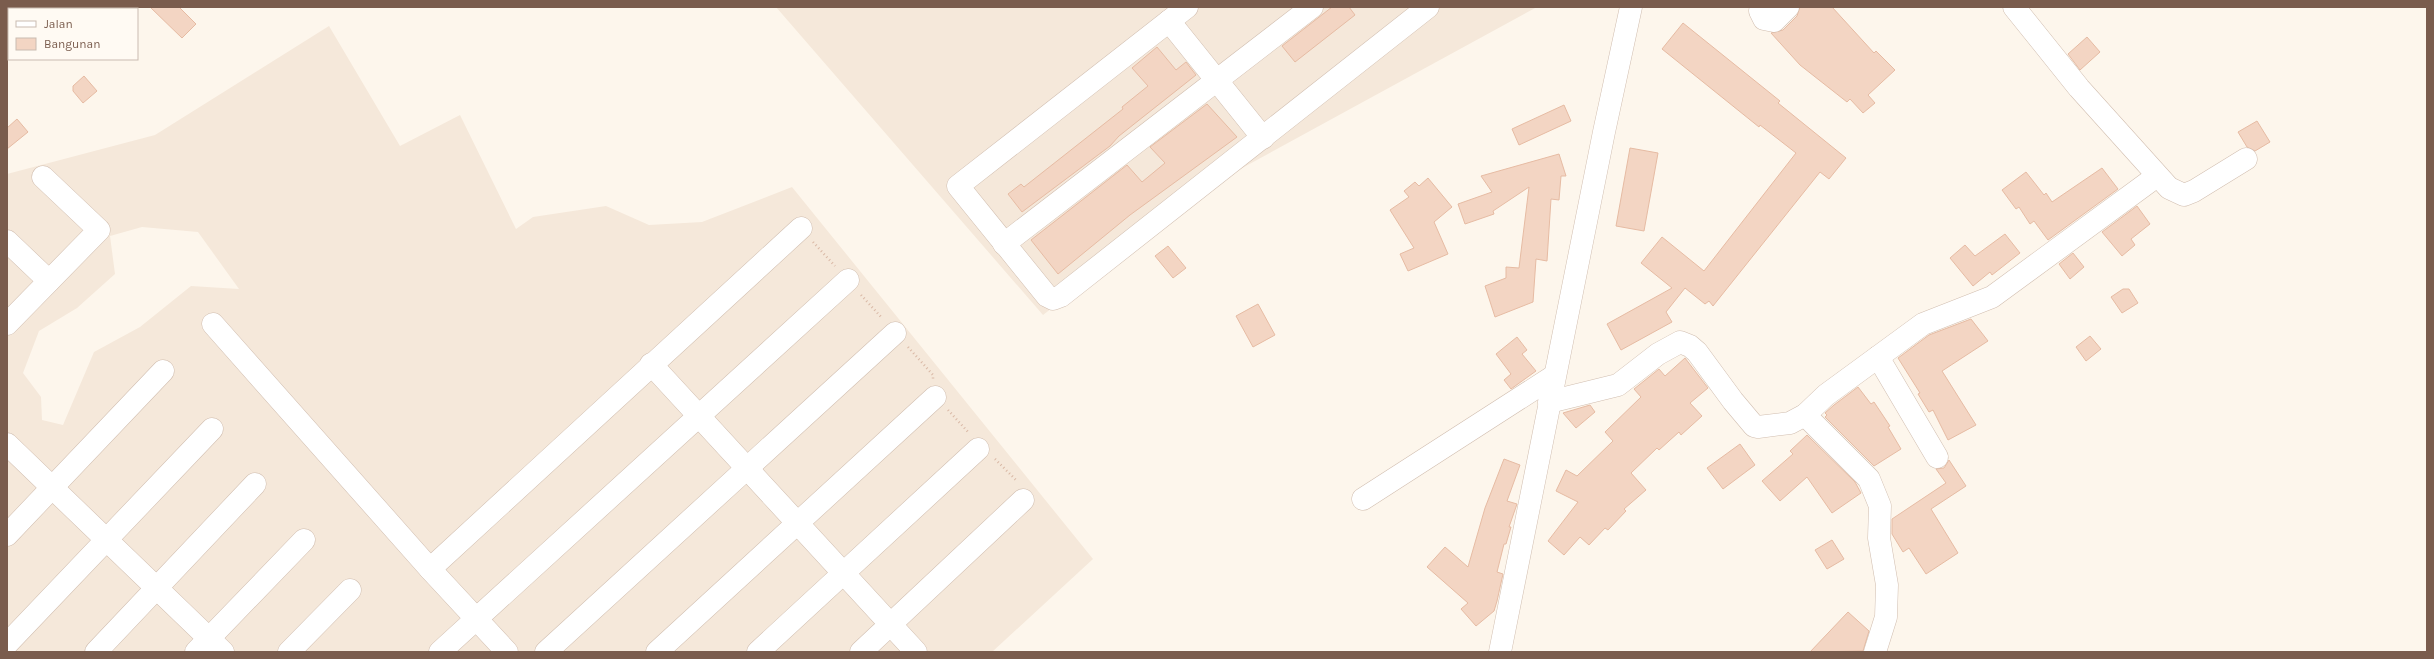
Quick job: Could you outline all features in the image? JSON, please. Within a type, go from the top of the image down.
[{"type":"street","points":[[1187,7],[958,186],[1047,296],[1053,299],[1061,296],[1428,7]]},
{"type":"street","points":[[1004,244],[1217,82],[1312,7]]},
{"type":"street","points":[[1500,652],[1554,376],[1631,7]]},
{"type":"street","points":[[1761,7],[1760,11],[1764,19],[1774,21],[1788,7]]},
{"type":"street","points":[[2014,7],[2079,88],[2169,188],[2184,195],[2194,192],[2246,159]]},
{"type":"street","points":[[1169,21],[1263,138]]},
{"type":"street","points":[[1549,402],[1618,385],[1658,354],[1680,342],[1690,346],[1697,352],[1733,401],[1754,426],[1758,427],[1790,423],[1805,415],[1826,395],[1923,324],[1992,297],[2157,176]]},
{"type":"street","points":[[7,324],[99,230],[42,177]]},
{"type":"street","points":[[430,569],[651,364],[801,228]]},
{"type":"street","points":[[7,241],[49,281]]},
{"type":"street","points":[[440,652],[848,280]]},
{"type":"street","points":[[213,324],[430,569],[507,652]]},
{"type":"street","points":[[546,652],[895,333]]},
{"type":"street","points":[[1878,357],[1937,457]]},
{"type":"street","points":[[651,364],[916,652]]},
{"type":"street","points":[[7,535],[163,371]]},
{"type":"street","points":[[1363,499],[1554,376]]},
{"type":"street","points":[[657,652],[935,397]]},
{"type":"street","points":[[1805,415],[1869,479],[1880,506],[1879,538],[1886,585],[1886,618],[1875,652]]},
{"type":"street","points":[[7,644],[212,429]]},
{"type":"street","points":[[7,444],[157,588],[209,648],[304,540]]},
{"type":"street","points":[[758,652],[978,449]]},
{"type":"street","points":[[96,652],[255,484]]},
{"type":"street","points":[[861,652],[1023,500]]},
{"type":"street","points":[[289,652],[350,590]]},
{"type":"path","points":[[801,228],[933,375],[935,397],[968,430],[978,449],[985,450],[1019,483],[1023,500]]},
{"type":"shaded area","points":[[776,7],[1537,7],[1211,185],[1043,315]]},
{"type":"shaded area","points":[[329,26],[400,146],[460,115],[516,229],[533,217],[606,206],[649,225],[702,222],[792,187],[1093,559],[992,652],[7,652],[7,174],[155,135]],"holes":[[[142,227],[198,232],[239,289],[191,286],[140,327],[94,352],[63,425],[42,420],[41,397],[23,373],[39,331],[77,308],[115,274],[110,236]]]},
{"type":"building","points":[[150,7],[179,7],[196,24],[182,38]]},
{"type":"building","points":[[1332,7],[1349,7],[1355,15],[1295,62],[1282,46]]},
{"type":"building","points":[[1800,7],[1832,7],[1874,53],[1876,51],[1895,70],[1868,95],[1875,103],[1863,113],[1850,99],[1847,102],[1800,65],[1771,33],[1783,30],[1797,16]]},
{"type":"building","points":[[1683,23],[1780,101],[1778,103],[1846,158],[1829,179],[1820,172],[1713,306],[1709,301],[1705,304],[1685,288],[1666,312],[1672,322],[1621,350],[1607,324],[1672,288],[1641,263],[1662,237],[1704,271],[1796,153],[1760,125],[1759,127],[1662,49]]},
{"type":"building","points":[[2087,37],[2100,52],[2080,70],[2068,54]]},
{"type":"building","points":[[1157,47],[1176,70],[1186,62],[1196,75],[1119,136],[1110,146],[1022,212],[1008,194],[1021,184],[1024,187],[1123,109],[1122,107],[1148,86],[1132,68]]},
{"type":"building","points":[[84,76],[97,91],[83,103],[73,91],[73,86]]},
{"type":"building","points":[[1207,104],[1237,137],[1130,215],[1058,274],[1031,240],[1127,165],[1142,182],[1165,163],[1150,147]]},
{"type":"building","points":[[1564,105],[1571,121],[1519,145],[1512,129]]},
{"type":"building","points":[[17,119],[28,132],[7,149],[7,128]]},
{"type":"building","points":[[2257,121],[2270,142],[2255,151],[2247,147],[2238,132]]},
{"type":"building","points":[[1630,148],[1658,153],[1644,231],[1616,226]]},
{"type":"building","points":[[1559,154],[1566,176],[1561,176],[1559,200],[1551,199],[1547,261],[1536,259],[1533,302],[1495,317],[1485,286],[1506,278],[1506,267],[1519,268],[1529,187],[1493,211],[1494,214],[1465,224],[1458,204],[1492,192],[1481,176]]},
{"type":"building","points":[[2102,168],[2118,189],[2048,240],[2034,221],[2030,224],[2019,207],[2016,209],[2002,190],[2026,172],[2044,195],[2046,193],[2052,202]]},
{"type":"building","points":[[1428,178],[1452,207],[1434,222],[1448,254],[1408,271],[1400,254],[1414,248],[1390,210],[1409,197],[1404,191],[1415,182],[1419,186]]},
{"type":"building","points":[[2137,206],[2150,224],[2131,239],[2135,245],[2122,256],[2102,232]]},
{"type":"building","points":[[2005,234],[2020,253],[1992,275],[1990,272],[1973,286],[1950,258],[1965,245],[1975,256]]},
{"type":"building","points":[[1168,246],[1186,268],[1173,278],[1155,256]]},
{"type":"building","points":[[2073,253],[2084,267],[2070,279],[2059,264]]},
{"type":"building","points":[[2123,289],[2129,289],[2138,303],[2122,313],[2111,297]]},
{"type":"building","points":[[1258,304],[1275,335],[1253,347],[1236,316]]},
{"type":"building","points":[[1971,319],[1988,341],[1942,371],[1976,425],[1948,440],[1933,410],[1929,412],[1918,394],[1920,393],[1898,358],[1929,335]]},
{"type":"building","points":[[2090,336],[2101,349],[2086,361],[2076,347]]},
{"type":"building","points":[[1517,337],[1527,350],[1522,354],[1536,371],[1511,389],[1504,380],[1511,374],[1496,354]]},
{"type":"building","points":[[1685,358],[1708,388],[1690,403],[1702,416],[1681,435],[1679,432],[1659,450],[1657,448],[1631,473],[1646,490],[1624,509],[1626,511],[1608,530],[1605,528],[1589,545],[1580,537],[1564,555],[1548,541],[1578,502],[1556,491],[1566,470],[1577,476],[1613,441],[1605,432],[1641,397],[1634,389],[1659,369],[1665,376]]},
{"type":"building","points":[[1858,387],[1871,404],[1874,402],[1890,426],[1888,427],[1901,449],[1874,466],[1825,417],[1827,415],[1825,413]]},
{"type":"building","points":[[1590,405],[1595,412],[1576,428],[1563,413]]},
{"type":"building","points":[[1807,435],[1855,482],[1861,493],[1832,513],[1807,477],[1780,501],[1762,481],[1793,454],[1790,451]]},
{"type":"building","points":[[1740,444],[1755,465],[1723,489],[1707,468]]},
{"type":"building","points":[[1504,459],[1520,465],[1507,501],[1517,504],[1497,572],[1503,574],[1494,611],[1476,626],[1461,609],[1468,603],[1427,567],[1445,547],[1468,567],[1485,508]]},
{"type":"building","points":[[1949,460],[1966,486],[1931,509],[1958,553],[1926,574],[1909,548],[1903,552],[1892,534],[1892,519],[1946,483],[1936,469],[1944,468]]},
{"type":"building","points":[[1832,540],[1844,559],[1827,569],[1815,550]]},
{"type":"building","points":[[1848,612],[1869,631],[1863,651],[1810,652]]}]
